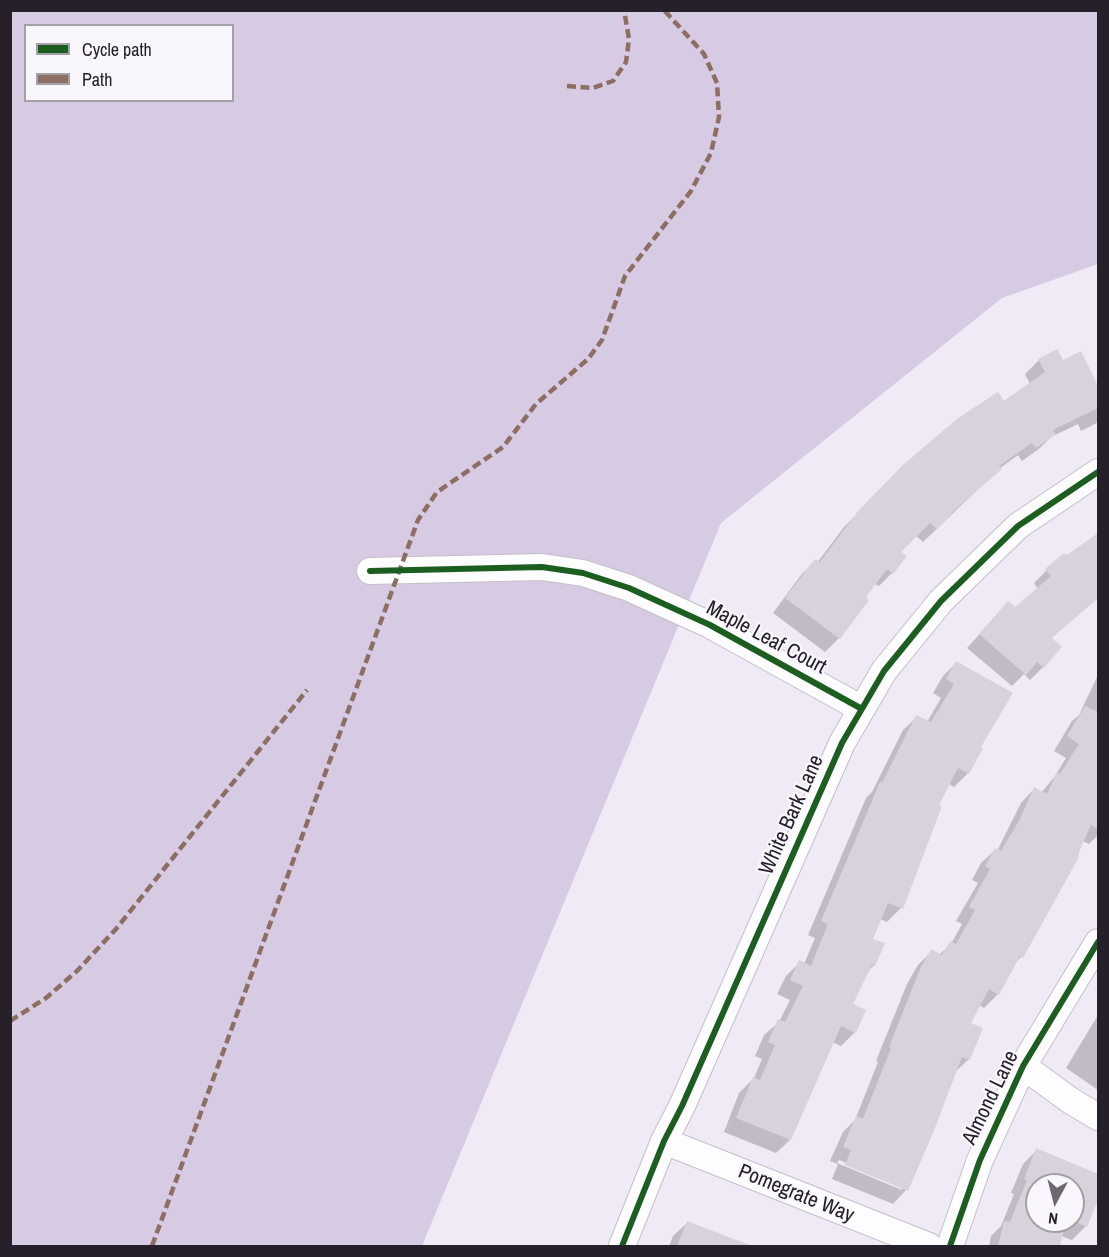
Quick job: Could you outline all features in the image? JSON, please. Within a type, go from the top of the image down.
[{"type":"street","name":"White Bark Lane","points":[[622,1246],[664,1141],[682,1106],[842,743],[884,671],[941,601],[1018,526],[1098,472]]},
{"type":"street","name":"Maple Leaf Court","points":[[370,571],[542,567],[583,573],[629,588],[710,625],[861,709]]},
{"type":"street","name":"Almond Lane","points":[[950,1246],[980,1160],[1023,1066],[1098,942]]},
{"type":"street","points":[[1023,1066],[1071,1101],[1098,1117]]},
{"type":"street","name":"Pomegrate Way","points":[[664,1141],[928,1246]]},
{"type":"shaded area","points":[[10,11],[1098,11],[1098,264],[1002,298],[721,523],[422,1246],[11,1246]]},
{"type":"building","points":[[1057,349],[1063,360],[1081,351],[1098,386],[1098,408],[1053,430],[1056,434],[1036,448],[1032,443],[999,466],[1002,469],[951,513],[937,529],[930,523],[901,552],[907,556],[893,574],[887,569],[866,597],[869,600],[840,639],[785,598],[815,559],[820,562],[858,511],[903,465],[958,418],[998,392],[1004,401],[1045,372],[1038,359]]},
{"type":"building","points":[[1098,533],[1098,598],[1052,638],[1062,647],[1044,668],[1037,662],[1026,675],[979,634],[1008,601],[1015,607],[1051,576],[1045,569],[1064,553],[1067,555]]},
{"type":"building","points":[[956,661],[1013,693],[981,747],[983,748],[969,774],[958,768],[939,805],[942,806],[903,909],[888,903],[873,939],[885,943],[875,966],[872,965],[853,1004],[866,1010],[856,1033],[841,1026],[791,1140],[736,1118],[753,1077],[760,1080],[775,1045],[768,1042],[778,1019],[785,1022],[803,986],[790,980],[799,960],[811,966],[828,924],[821,921],[880,782],[882,783],[916,715],[931,722],[954,684],[946,679]]},
{"type":"building","points":[[1085,706],[1098,712],[1098,829],[1091,825],[1077,856],[1079,857],[1023,958],[1020,956],[999,995],[989,989],[971,1023],[983,1028],[970,1060],[962,1057],[908,1191],[845,1165],[851,1150],[843,1147],[856,1116],[863,1119],[920,969],[931,949],[942,955],[950,941],[956,944],[975,910],[969,907],[990,869],[985,866],[995,848],[1001,851],[1020,819],[1034,787],[1047,794],[1057,772],[1060,774],[1079,744],[1067,736]]},
{"type":"building","points":[[1036,1148],[1098,1174],[1098,1200],[1087,1227],[1085,1226],[1085,1173],[1026,1173]]},
{"type":"building","points":[[1025,1185],[1025,1233],[1063,1233],[1060,1246],[998,1246],[1004,1221],[1010,1222]]},
{"type":"building","points":[[687,1221],[749,1245],[749,1246],[677,1246]]},
{"type":"marked path","points":[[567,86],[593,88],[613,81],[626,62],[629,39],[624,10]]},
{"type":"marked path","points":[[152,1246],[418,520],[437,492],[503,447],[536,404],[588,359],[602,340],[625,276],[691,191],[711,153],[719,117],[717,83],[704,54],[664,10]]},
{"type":"marked path","points":[[10,1021],[46,998],[77,971],[116,929],[307,690]]},
{"type":"cycle path","points":[[622,1246],[664,1141],[682,1106],[842,743],[884,671],[941,601],[1018,526],[1098,472]]},
{"type":"cycle path","points":[[370,571],[542,567],[583,573],[629,588],[710,625],[862,709]]},
{"type":"cycle path","points":[[950,1246],[980,1160],[1023,1066],[1098,942]]}]
